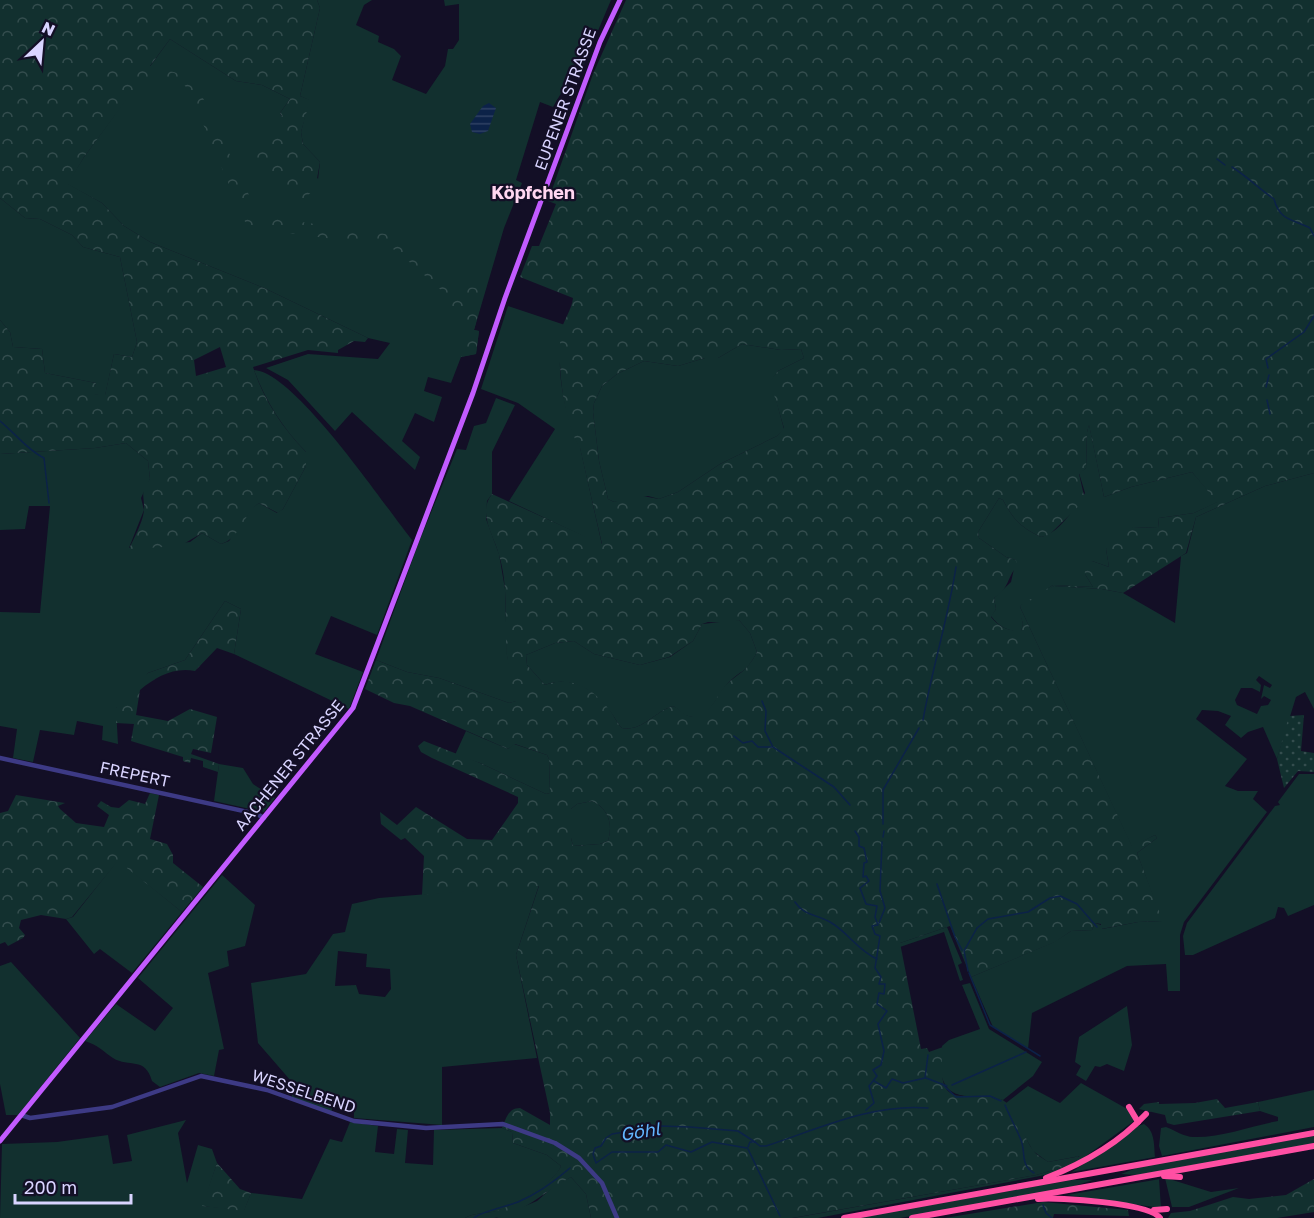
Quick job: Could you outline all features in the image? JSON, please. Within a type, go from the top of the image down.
[{"type":"highway","points":[[1130,1107],[1138,1122]]},
{"type":"highway","points":[[1038,1183],[1078,1165],[1146,1114]]},
{"type":"highway","points":[[844,1218],[1314,1131]]},
{"type":"highway","points":[[912,1218],[1314,1146]]},
{"type":"highway","points":[[1155,1175],[1180,1177]]},
{"type":"highway","points":[[1025,1198],[1063,1198],[1144,1210],[1156,1213],[1160,1218]]},
{"type":"highway","points":[[1144,1210],[1167,1209]]},
{"type":"main road","name":"EUPENER STRASSE","points":[[490,344],[600,42],[620,0]]},
{"type":"main road","name":"AACHENER STRASSE","points":[[0,1141],[343,723],[358,700],[490,344]]},
{"type":"street","name":"FREPERT","points":[[0,758],[258,813],[264,818]]},
{"type":"street","name":"WESSELBEND","points":[[21,1115],[30,1118],[112,1107],[201,1076],[267,1090],[354,1121],[426,1128],[502,1124],[555,1143],[579,1158],[602,1183],[617,1218]]},
{"type":"green space","points":[[0,0],[317,0],[320,8],[300,96],[310,100],[301,132],[303,144],[320,162],[315,190],[301,200],[255,157],[282,116],[280,113],[290,99],[262,85],[236,81],[170,39],[150,66],[193,77],[259,216],[400,236],[447,277],[452,288],[458,293],[469,287],[485,289],[474,330],[479,331],[476,354],[461,357],[466,325],[454,312],[450,298],[397,251],[386,246],[251,228],[246,224],[188,89],[184,85],[142,79],[84,157],[68,184],[102,203],[124,226],[150,242],[264,288],[368,338],[365,342],[354,341],[338,350],[338,353],[308,350],[253,367],[274,412],[306,452],[306,466],[283,509],[278,513],[259,503],[249,513],[233,537],[221,544],[202,533],[180,546],[129,549],[142,521],[144,492],[150,479],[148,461],[126,443],[95,448],[0,454],[0,320],[10,332],[13,347],[42,349],[45,373],[96,383],[94,394],[105,395],[114,354],[132,357],[137,342],[120,257],[83,247],[72,235],[40,219],[25,218],[0,198]],"holes":[[[220,347],[226,367],[196,376],[194,360]]]},
{"type":"green space","points":[[317,0],[372,0],[364,5],[356,25],[379,36],[378,42],[394,49],[401,56],[392,80],[426,94],[445,66],[448,49],[453,49],[459,40],[459,4],[445,6],[444,0],[611,0],[581,71],[574,71],[553,107],[540,102],[516,180],[522,183],[504,228],[474,330],[479,331],[476,354],[461,357],[451,383],[428,377],[424,391],[442,397],[434,422],[415,413],[402,441],[420,457],[415,470],[352,412],[335,431],[288,380],[266,368],[308,354],[378,359],[390,343],[368,338],[264,288],[150,242],[124,226],[102,203],[67,184],[170,39],[236,81],[262,85],[290,99],[280,113],[318,179],[320,162],[303,144],[301,132],[309,100],[300,96],[320,8]]},
{"type":"green space","points":[[626,0],[1314,0],[1314,473],[1265,486],[1196,517],[1186,553],[1123,593],[1102,589],[1054,586],[1020,607],[1132,846],[1155,835],[1157,838],[1137,853],[1163,921],[1138,922],[1101,929],[1101,924],[1095,923],[1092,930],[1071,931],[1055,942],[971,977],[950,926],[900,943],[921,1049],[927,1048],[929,1052],[943,1047],[942,1072],[945,1087],[952,1094],[985,1095],[997,1098],[1009,1105],[1036,1153],[1048,1162],[1081,1156],[1070,1165],[1036,1175],[792,1218],[591,1218],[586,1194],[571,1177],[534,1201],[505,1216],[465,1218],[496,1211],[523,1199],[550,1180],[561,1166],[547,1155],[513,1143],[512,1132],[502,1128],[510,1112],[516,1108],[550,1125],[550,1113],[516,955],[539,886],[422,895],[424,856],[405,838],[401,840],[381,824],[380,812],[397,825],[416,807],[467,839],[492,840],[518,803],[518,797],[432,758],[421,752],[418,746],[424,741],[480,763],[546,794],[550,793],[549,759],[547,755],[515,744],[508,749],[365,689],[376,660],[407,672],[439,678],[509,703],[516,701],[507,656],[502,567],[486,516],[488,501],[492,494],[602,544],[580,448],[565,408],[561,376],[561,333],[573,298],[520,277],[532,246],[539,246],[556,204],[548,201],[593,74]],"holes":[[[742,344],[781,350],[801,349],[804,358],[778,371],[770,381],[784,428],[777,436],[720,464],[678,492],[659,499],[637,495],[614,502],[608,499],[599,461],[593,412],[594,403],[602,386],[617,374],[644,361],[678,366],[705,358],[718,358]],[[1089,425],[1104,497],[1131,487],[1192,472],[1217,502],[1194,513],[1159,518],[1158,528],[1133,527],[1116,531],[1106,549],[1109,567],[1092,561],[1084,563],[1085,574],[1093,587],[1053,585],[1018,607],[1023,624],[1021,631],[1004,628],[991,617],[996,609],[994,598],[1006,586],[1017,567],[1016,560],[1006,557],[979,538],[978,532],[999,498],[1003,500],[1014,518],[1028,530],[1041,537],[1049,535],[1085,500],[1079,474],[1086,468]],[[739,620],[750,633],[757,652],[748,666],[724,687],[710,707],[693,716],[688,716],[673,706],[636,727],[622,728],[602,701],[588,689],[563,682],[545,685],[527,665],[526,655],[555,643],[574,641],[594,654],[640,665],[669,657],[693,641],[702,624],[729,623]],[[592,801],[602,808],[610,823],[608,841],[600,844],[573,846],[571,809],[577,804]]]},
{"type":"green space","points":[[0,198],[25,218],[40,219],[72,235],[83,247],[120,257],[137,342],[132,357],[114,354],[105,396],[93,394],[96,383],[45,373],[42,349],[13,347],[10,332],[0,320]]},
{"type":"green space","points":[[508,306],[565,325],[560,357],[563,394],[572,430],[580,447],[602,545],[509,501],[555,429],[518,403],[481,389]]},
{"type":"green space","points":[[742,344],[781,350],[801,349],[804,358],[778,371],[771,381],[784,429],[777,436],[720,464],[678,492],[659,499],[648,496],[614,502],[608,499],[599,461],[593,412],[594,403],[602,386],[617,374],[644,361],[678,366],[705,358],[718,358]]},
{"type":"green space","points":[[254,370],[271,376],[292,392],[315,415],[361,471],[412,540],[377,635],[331,616],[315,654],[363,672],[349,709],[234,654],[241,609],[225,601],[185,660],[148,673],[116,708],[118,744],[102,740],[103,726],[77,721],[74,735],[40,730],[33,762],[13,758],[17,729],[0,726],[0,612],[40,613],[50,506],[29,506],[25,529],[0,530],[0,454],[95,448],[126,443],[148,461],[150,479],[141,498],[144,510],[129,548],[190,542],[202,533],[221,544],[229,541],[252,508],[259,503],[277,513],[283,509],[306,466],[306,452],[276,414]]},
{"type":"green space","points":[[496,398],[515,405],[492,452],[492,494],[487,501],[486,519],[499,554],[505,589],[507,655],[517,701],[509,703],[439,678],[407,672],[376,660],[419,542],[457,449],[466,450],[474,426],[486,423]]},
{"type":"green space","points":[[1089,424],[1104,497],[1131,487],[1192,472],[1218,502],[1194,513],[1159,518],[1158,528],[1133,527],[1106,549],[1109,567],[1092,561],[1085,574],[1093,587],[1053,585],[1047,589],[1054,586],[1102,589],[1123,593],[1175,623],[1181,556],[1187,553],[1196,517],[1265,486],[1314,473],[1314,709],[1305,692],[1296,697],[1277,759],[1263,727],[1248,732],[1241,738],[1225,725],[1231,716],[1218,711],[1202,710],[1196,719],[1247,759],[1225,786],[1238,791],[1258,791],[1253,799],[1267,812],[1184,922],[1180,935],[1180,991],[1168,991],[1166,964],[1127,966],[1032,1013],[1028,1049],[993,1027],[971,977],[1054,942],[1071,931],[1092,930],[1095,923],[1101,925],[1102,929],[1138,922],[1162,921],[1137,853],[1157,838],[1155,835],[1132,847],[1020,607],[1023,604],[1019,607],[1023,624],[1021,632],[1004,628],[991,616],[996,609],[994,598],[1011,582],[1016,560],[1006,557],[979,538],[978,532],[999,498],[1003,500],[1018,522],[1028,530],[1041,537],[1054,531],[1085,493],[1079,473],[1086,468]],"holes":[[[1259,676],[1272,685],[1270,688],[1264,685],[1261,699],[1264,696],[1271,700],[1268,705],[1261,706],[1257,714],[1237,705],[1235,700],[1241,688],[1252,688],[1260,692],[1261,685],[1256,680]]]},
{"type":"green space","points":[[225,601],[241,609],[234,654],[217,648],[195,671],[179,670],[152,681],[140,690],[136,715],[168,721],[190,709],[217,717],[211,753],[193,749],[191,754],[219,764],[218,772],[203,767],[203,761],[191,758],[190,763],[183,761],[183,757],[131,741],[134,724],[116,723],[116,708],[124,691],[148,673],[185,660]]},
{"type":"green space","points":[[739,620],[750,633],[757,652],[747,667],[725,687],[713,705],[696,716],[686,715],[673,706],[636,727],[622,728],[602,702],[588,690],[572,683],[554,682],[545,685],[527,665],[526,655],[555,643],[574,641],[594,654],[640,665],[670,657],[693,641],[702,624]]},
{"type":"green space","points":[[1304,715],[1301,751],[1314,753],[1314,772],[1298,771],[1284,788],[1277,759],[1289,716]]},
{"type":"green space","points":[[466,731],[508,749],[514,744],[547,755],[550,793],[546,794],[480,763],[455,755]]},
{"type":"green space","points":[[219,764],[243,768],[253,784],[275,798],[264,812],[214,801]]},
{"type":"green space","points":[[1299,774],[1314,774],[1314,905],[1288,916],[1284,908],[1278,907],[1275,918],[1193,955],[1185,955],[1183,936],[1187,923],[1275,806],[1280,805],[1278,802]]},
{"type":"green space","points":[[150,793],[159,795],[150,839],[167,844],[173,855],[173,863],[203,887],[182,912],[118,861],[72,917],[66,919],[41,915],[21,920],[19,928],[25,935],[23,938],[8,946],[5,942],[0,944],[0,813],[8,811],[16,795],[65,803],[58,806],[76,823],[104,827],[109,815],[97,806],[101,801],[111,807],[119,808],[129,800],[145,804]]},
{"type":"green space","points":[[592,801],[602,808],[610,823],[608,841],[600,844],[573,846],[571,809],[577,804]]},
{"type":"green space","points":[[118,860],[182,912],[132,973],[100,949],[94,954],[66,919],[73,917]]},
{"type":"green space","points":[[222,875],[255,905],[245,946],[227,951],[229,966],[208,973],[224,1049],[219,1050],[214,1076],[199,1073],[160,1087],[152,1081],[149,1073],[141,1065],[119,1061],[85,1041],[116,1004],[155,1031],[173,1008],[138,978]]},
{"type":"green space","points":[[539,885],[516,955],[537,1058],[442,1067],[442,1125],[354,1118],[354,1101],[336,1097],[331,1113],[292,1097],[291,1081],[258,1043],[251,983],[306,974],[333,934],[345,932],[352,904],[379,898]],"holes":[[[338,951],[367,954],[366,967],[390,969],[391,989],[385,997],[359,994],[356,985],[335,986]]]},
{"type":"green space","points":[[947,927],[962,963],[958,965],[963,980],[960,981],[944,932],[900,947],[900,943]]},
{"type":"green space","points":[[11,962],[80,1038],[18,1115],[6,1115],[0,1084],[0,966]]},
{"type":"green space","points":[[970,983],[989,1029],[1042,1062],[1033,1076],[1003,1100],[958,1094],[951,1091],[945,1084],[941,1074],[942,1046],[949,1040],[980,1029],[962,985]]},
{"type":"green space","points":[[1127,1006],[1132,1045],[1124,1071],[1107,1064],[1100,1067],[1095,1066],[1086,1081],[1076,1075],[1081,1066],[1075,1062],[1079,1037]]},
{"type":"green space","points":[[1081,1083],[1129,1110],[1134,1121],[1082,1159],[1056,1173],[818,1218],[793,1218],[1036,1175],[1070,1165],[1080,1156],[1048,1162],[1033,1151],[1006,1103],[1028,1086],[1060,1103]]},
{"type":"green space","points":[[1314,1090],[1314,1127],[1162,1156],[1159,1146],[1161,1128],[1166,1127],[1190,1137],[1204,1137],[1278,1121],[1278,1117],[1260,1111],[1258,1102]]},
{"type":"green space","points":[[1217,1099],[1225,1108],[1258,1102],[1260,1111],[1174,1125],[1167,1123],[1165,1115],[1139,1109],[1144,1104],[1159,1102],[1159,1104],[1195,1103]]},
{"type":"green space","points":[[186,1120],[178,1133],[187,1183],[198,1145],[212,1149],[217,1163],[203,1206],[244,1210],[251,1193],[302,1199],[330,1139],[342,1142],[350,1122],[378,1126],[375,1152],[394,1154],[397,1129],[408,1130],[405,1163],[433,1165],[434,1130],[502,1128],[512,1132],[513,1143],[547,1155],[561,1166],[551,1180],[524,1199],[497,1211],[465,1218],[0,1218],[2,1144],[57,1142],[108,1135],[113,1164],[132,1161],[127,1135]]},
{"type":"green space","points":[[1144,1124],[1152,1134],[1155,1157],[1072,1172],[1135,1127]]},
{"type":"green space","points":[[1314,1136],[1314,1144],[1137,1175],[1121,1174],[1139,1167]]},
{"type":"green space","points":[[217,1163],[240,1189],[251,1193],[244,1211],[202,1206]]},
{"type":"green space","points":[[571,1177],[586,1194],[591,1218],[496,1218],[537,1201],[554,1186]]},
{"type":"green space","points":[[1165,1178],[1211,1192],[1239,1188],[1189,1207],[1172,1207]]},
{"type":"green space","points":[[1159,1179],[1161,1208],[1067,1195]]},
{"type":"green space","points":[[1314,1179],[1314,1212],[1277,1218],[1168,1218],[1171,1213],[1190,1211],[1233,1197],[1249,1199],[1286,1195]]},
{"type":"green space","points":[[1072,1180],[1093,1180],[1068,1188],[900,1218],[856,1218]]},
{"type":"green space","points":[[1043,1202],[1128,1210],[1129,1216],[1054,1214],[1053,1218],[945,1218]]},
{"type":"water","points":[[489,103],[496,108],[488,131],[480,134],[472,132],[470,124],[483,106]]},
{"type":"waterway","points":[[1217,159],[1225,165]]},
{"type":"waterway","points":[[1232,167],[1274,199],[1284,216],[1310,228],[1314,236]]},
{"type":"waterway","points":[[1268,368],[1266,359],[1304,332],[1314,316]]},
{"type":"waterway","points":[[1266,387],[1269,375]]},
{"type":"waterway","points":[[1267,400],[1270,414]]},
{"type":"waterway","points":[[0,421],[44,458],[49,503]]},
{"type":"waterway","points":[[923,720],[956,567]]},
{"type":"waterway","points":[[762,701],[766,711],[765,731],[773,747],[834,787],[850,805]]},
{"type":"waterway","points":[[883,824],[883,790],[919,728]]},
{"type":"waterway","points":[[734,736],[743,743],[752,741],[758,747],[772,747]]},
{"type":"waterway","name":"Göhl","points":[[855,831],[859,837],[859,846],[864,848],[867,862],[864,863],[863,877],[866,876],[869,881],[860,888],[866,904],[877,906],[875,917],[878,925],[872,926],[875,934],[880,936],[875,968],[881,977],[879,984],[885,984],[884,994],[879,993],[877,1004],[887,1011],[878,1024],[884,1051],[881,1065],[873,1070],[877,1076],[869,1086],[874,1103],[866,1110]]},
{"type":"waterway","points":[[883,837],[884,831]]},
{"type":"waterway","points":[[879,923],[885,908],[880,891],[882,842]]},
{"type":"waterway","name":"Göhl","points":[[937,884],[955,937],[962,950]]},
{"type":"waterway","name":"Göhl","points":[[968,971],[964,951],[977,928],[988,919],[1028,912],[1050,898],[1060,896],[1077,904],[1097,927]]},
{"type":"waterway","name":"Göhl","points":[[795,902],[806,912],[836,926],[864,951],[877,959]]},
{"type":"waterway","points":[[969,973],[990,1025],[1040,1056]]},
{"type":"waterway","points":[[952,1085],[1026,1052]]},
{"type":"waterway","name":"Göhl","points":[[874,1081],[886,1088],[892,1079],[903,1083],[925,1078],[928,1055]]},
{"type":"waterway","points":[[926,1078],[947,1086]]},
{"type":"waterway","name":"Göhl","points":[[942,1084],[956,1097],[990,1096],[1001,1101]]},
{"type":"waterway","name":"Göhl","points":[[1005,1105],[1021,1140],[1025,1162],[1034,1173]]},
{"type":"waterway","name":"Göhl","points":[[748,1147],[750,1142],[766,1146],[866,1113],[887,1109],[928,1108]]},
{"type":"waterway","name":"Göhl","points":[[747,1148],[712,1142],[691,1152],[666,1145],[658,1152],[612,1152],[596,1163],[593,1154],[595,1148],[601,1146],[612,1134],[660,1126],[738,1131],[755,1142]]},
{"type":"waterway","name":"Göhl","points":[[748,1149],[780,1216]]},
{"type":"waterway","name":"Göhl","points":[[474,1218],[525,1199],[546,1187],[570,1168]]},
{"type":"waterway","name":"Göhl","points":[[1043,1205],[1046,1213],[1052,1218]]},
{"type":"district","name":"Köpfchen","points":[[533,192]]}]
